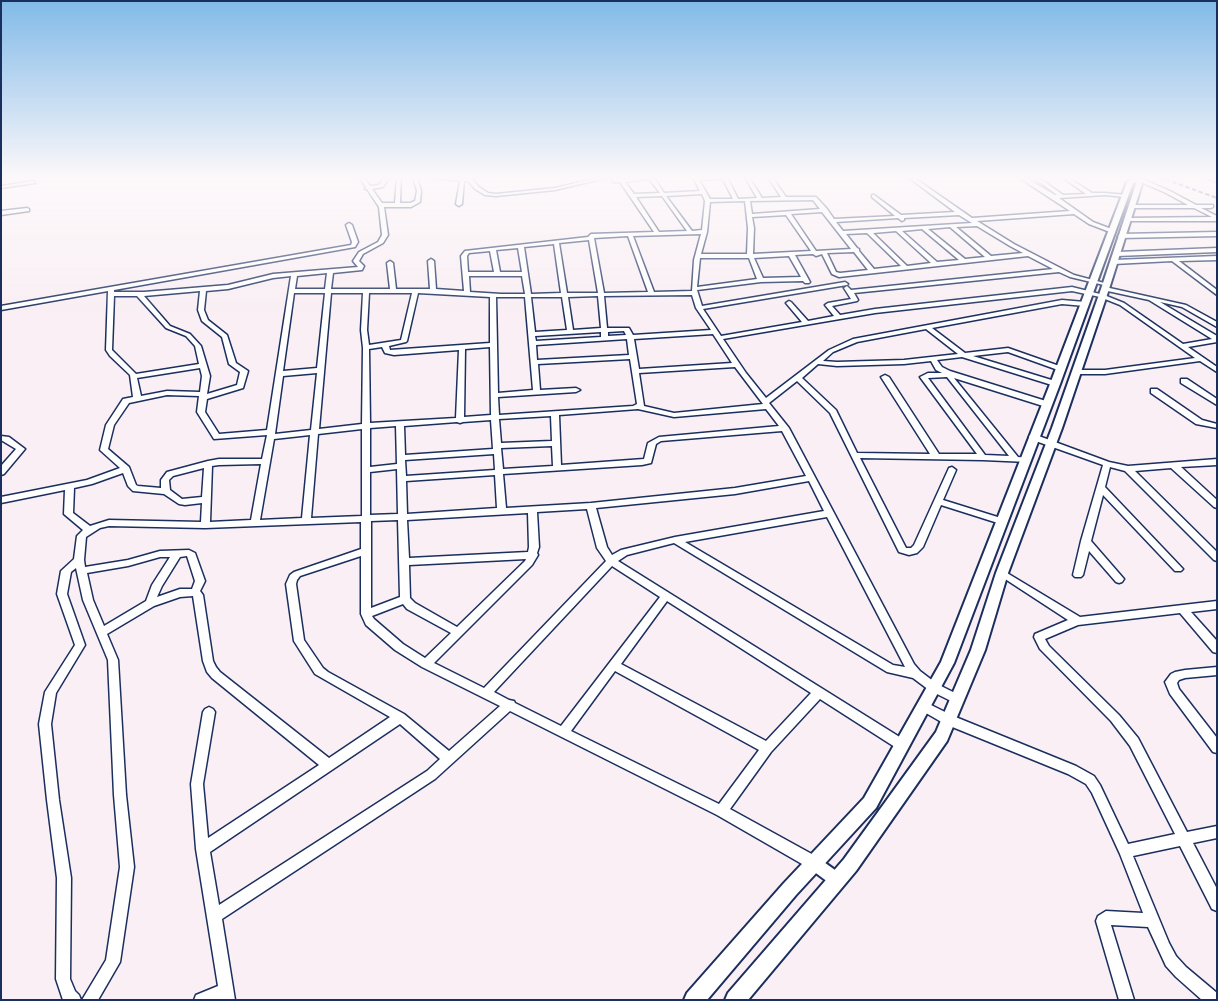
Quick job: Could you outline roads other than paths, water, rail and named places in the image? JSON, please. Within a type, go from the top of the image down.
[{"type":"main road","points":[[694,1000],[814,862],[870,802],[947,663],[1001,521],[1020,459],[1033,437],[1056,384],[1089,293],[1119,224]]},
{"type":"main road","points":[[734,1000],[850,865],[942,736],[978,650],[1002,573],[1051,444],[1105,290],[1116,258],[1115,234],[1125,224]]},
{"type":"street","points":[[111,291],[139,294],[228,287],[262,278],[360,269],[362,266],[356,260],[360,253],[380,243],[385,235],[383,224]]},
{"type":"street","points":[[651,224],[658,234]]},
{"type":"street","points":[[684,224],[691,233]]},
{"type":"street","points":[[705,224],[698,256],[694,291],[699,308],[736,364],[785,428],[910,667],[933,687],[957,699]]},
{"type":"street","points":[[750,224],[750,256],[761,280]]},
{"type":"street","points":[[795,224],[816,254]]},
{"type":"street","points":[[836,224],[872,272]]},
{"type":"street","points":[[908,224],[913,228]]},
{"type":"street","points":[[843,233],[978,224],[1058,270],[1089,293]]},
{"type":"street","points":[[1092,224],[1115,234],[1217,234]]},
{"type":"street","points":[[1,308],[111,291],[352,246],[355,242],[349,225]]},
{"type":"street","points":[[951,226],[990,258]]},
{"type":"street","points":[[924,228],[964,261]]},
{"type":"street","points":[[898,230],[936,264]]},
{"type":"street","points":[[868,231],[905,267]]},
{"type":"street","points":[[467,293],[464,254],[521,248],[556,241],[590,238],[596,235],[704,232]]},
{"type":"street","points":[[630,234],[651,294]]},
{"type":"street","points":[[590,238],[601,294],[605,339]]},
{"type":"street","points":[[556,241],[570,331]]},
{"type":"street","points":[[521,248],[538,392]]},
{"type":"street","points":[[493,250],[497,274]]},
{"type":"street","points":[[698,256],[816,254],[857,250]]},
{"type":"street","points":[[1116,258],[1217,250]]},
{"type":"street","points":[[824,253],[834,274],[839,275],[1028,254]]},
{"type":"street","points":[[791,254],[813,289]]},
{"type":"street","points":[[1116,258],[1216,259]]},
{"type":"street","points":[[1174,260],[1217,293]]},
{"type":"street","points":[[431,261],[433,291]]},
{"type":"street","points":[[390,263],[393,290]]},
{"type":"street","points":[[250,264],[254,274],[262,278]]},
{"type":"street","points":[[850,292],[1058,270]]},
{"type":"street","points":[[306,520],[330,272]]},
{"type":"street","points":[[255,522],[271,434],[294,274]]},
{"type":"street","points":[[467,274],[525,274]]},
{"type":"street","points":[[838,317],[828,305],[853,301],[854,298],[839,275]]},
{"type":"street","points":[[292,290],[433,291],[493,296],[651,294],[694,291],[761,280],[805,279]]},
{"type":"street","points":[[699,308],[845,284]]},
{"type":"street","points":[[204,289],[201,310],[206,320],[225,336],[233,364],[244,371],[242,384],[202,396],[167,394],[137,398],[123,403],[110,425],[104,450],[126,469],[132,486],[136,489],[166,491],[179,501],[207,499]]},
{"type":"street","points":[[532,343],[630,337],[716,335],[875,311],[1062,289],[1089,293],[1105,290],[1217,370]]},
{"type":"street","points":[[366,290],[364,330],[366,348],[366,614],[370,622],[399,647],[426,664],[510,704],[721,811],[814,862],[837,880]]},
{"type":"street","points":[[139,294],[168,328],[192,337],[198,346],[206,376],[202,396],[202,415],[216,437],[315,432],[366,426],[495,419],[639,407],[674,415],[767,404],[831,350],[855,340],[1062,302],[1105,290],[1179,304],[1217,325]]},
{"type":"street","points":[[111,291],[109,350],[134,376],[137,398]]},
{"type":"street","points":[[366,348],[401,343],[406,339],[415,291]]},
{"type":"street","points":[[493,296],[495,419],[502,510]]},
{"type":"street","points":[[1151,299],[1217,339]]},
{"type":"street","points":[[789,303],[806,322]]},
{"type":"street","points":[[927,327],[965,356],[1056,384]]},
{"type":"street","points":[[531,334],[627,329],[642,401],[639,407]]},
{"type":"street","points":[[1181,346],[1217,339]]},
{"type":"street","points":[[385,345],[385,350],[390,353],[494,345]]},
{"type":"street","points":[[460,421],[462,348]]},
{"type":"street","points":[[816,362],[837,364],[933,359],[1008,350],[1061,368]]},
{"type":"street","points":[[534,362],[633,357]]},
{"type":"street","points":[[933,359],[1020,459]]},
{"type":"street","points":[[1076,372],[1105,372],[1200,359]]},
{"type":"street","points":[[635,371],[736,364]]},
{"type":"street","points":[[134,376],[202,366]]},
{"type":"street","points":[[279,374],[321,370]]},
{"type":"street","points":[[983,457],[924,377],[948,374],[1046,404]]},
{"type":"street","points":[[798,377],[828,406],[855,455],[902,550],[914,551],[918,547],[952,470]]},
{"type":"street","points":[[885,377],[936,456]]},
{"type":"street","points":[[1184,381],[1217,402]]},
{"type":"street","points":[[495,395],[576,390]]},
{"type":"street","points":[[1154,391],[1199,422],[1217,426]]},
{"type":"street","points":[[555,414],[557,468]]},
{"type":"street","points":[[400,424],[405,599],[411,606],[458,632]]},
{"type":"street","points":[[402,479],[642,462],[648,461],[652,443],[660,439],[785,428]]},
{"type":"street","points":[[1033,437],[1107,464],[1128,469],[1217,462]]},
{"type":"street","points":[[1,438],[6,439],[21,449],[1,472]]},
{"type":"street","points":[[366,470],[401,462],[497,448],[556,443]]},
{"type":"street","points":[[855,455],[1020,459]]},
{"type":"street","points":[[166,491],[165,480],[170,474],[208,464],[266,461]]},
{"type":"street","points":[[205,525],[208,464]]},
{"type":"street","points":[[1078,575],[1107,464]]},
{"type":"street","points":[[1174,466],[1217,506]]},
{"type":"street","points":[[1,500],[70,486],[126,469]]},
{"type":"street","points":[[1128,469],[1217,558]]},
{"type":"street","points":[[89,1000],[113,962],[127,867],[120,795],[112,660],[88,600],[80,566],[82,536],[89,530],[96,526],[109,524],[205,525],[402,517],[591,506],[735,491],[811,478]]},
{"type":"street","points":[[70,486],[68,514],[89,530]]},
{"type":"street","points":[[1100,488],[1178,569]]},
{"type":"street","points":[[938,501],[1001,521]]},
{"type":"street","points":[[591,506],[602,548],[611,561],[665,597],[902,745]]},
{"type":"street","points":[[426,664],[529,563],[533,555],[532,509]]},
{"type":"street","points":[[486,693],[611,561],[631,548],[830,513]]},
{"type":"street","points":[[675,540],[891,669],[916,674]]},
{"type":"street","points":[[1086,541],[1119,579]]},
{"type":"street","points":[[366,551],[297,574],[293,578],[290,584],[299,641],[318,670],[324,675],[400,717],[449,759]]},
{"type":"street","points":[[150,603],[158,585],[177,553]]},
{"type":"street","points":[[74,1000],[69,996],[62,979],[64,878],[45,724],[51,692],[80,645],[62,594],[66,571],[80,566],[128,563],[160,554],[177,553],[192,555],[200,581],[195,592]]},
{"type":"street","points":[[404,562],[533,555]]},
{"type":"street","points":[[1002,573],[1078,622]]},
{"type":"street","points":[[101,633],[150,603],[180,593],[195,592]]},
{"type":"street","points":[[195,592],[198,595],[208,661],[216,676],[328,765]]},
{"type":"street","points":[[564,731],[665,597]]},
{"type":"street","points":[[366,614],[405,599]]},
{"type":"street","points":[[1217,604],[1078,622],[1039,637],[1041,643],[1115,718],[1134,742],[1217,904]]},
{"type":"street","points":[[1182,608],[1217,649]]},
{"type":"street","points":[[614,665],[767,748]]},
{"type":"street","points":[[1217,672],[1184,674],[1175,677],[1171,682],[1174,691],[1217,748]]},
{"type":"street","points":[[721,811],[767,748],[818,693]]},
{"type":"street","points":[[214,916],[418,784],[510,704]]},
{"type":"street","points":[[923,706],[948,720],[1072,770],[1090,780],[1125,851],[1152,920],[1171,960],[1214,1000]]},
{"type":"street","points":[[201,1000],[227,995],[203,849],[197,784],[209,712]]},
{"type":"street","points":[[203,849],[400,717]]},
{"type":"street","points":[[1125,851],[1217,832]]},
{"type":"street","points":[[1127,1000],[1102,921],[1106,918],[1152,920]]}]
